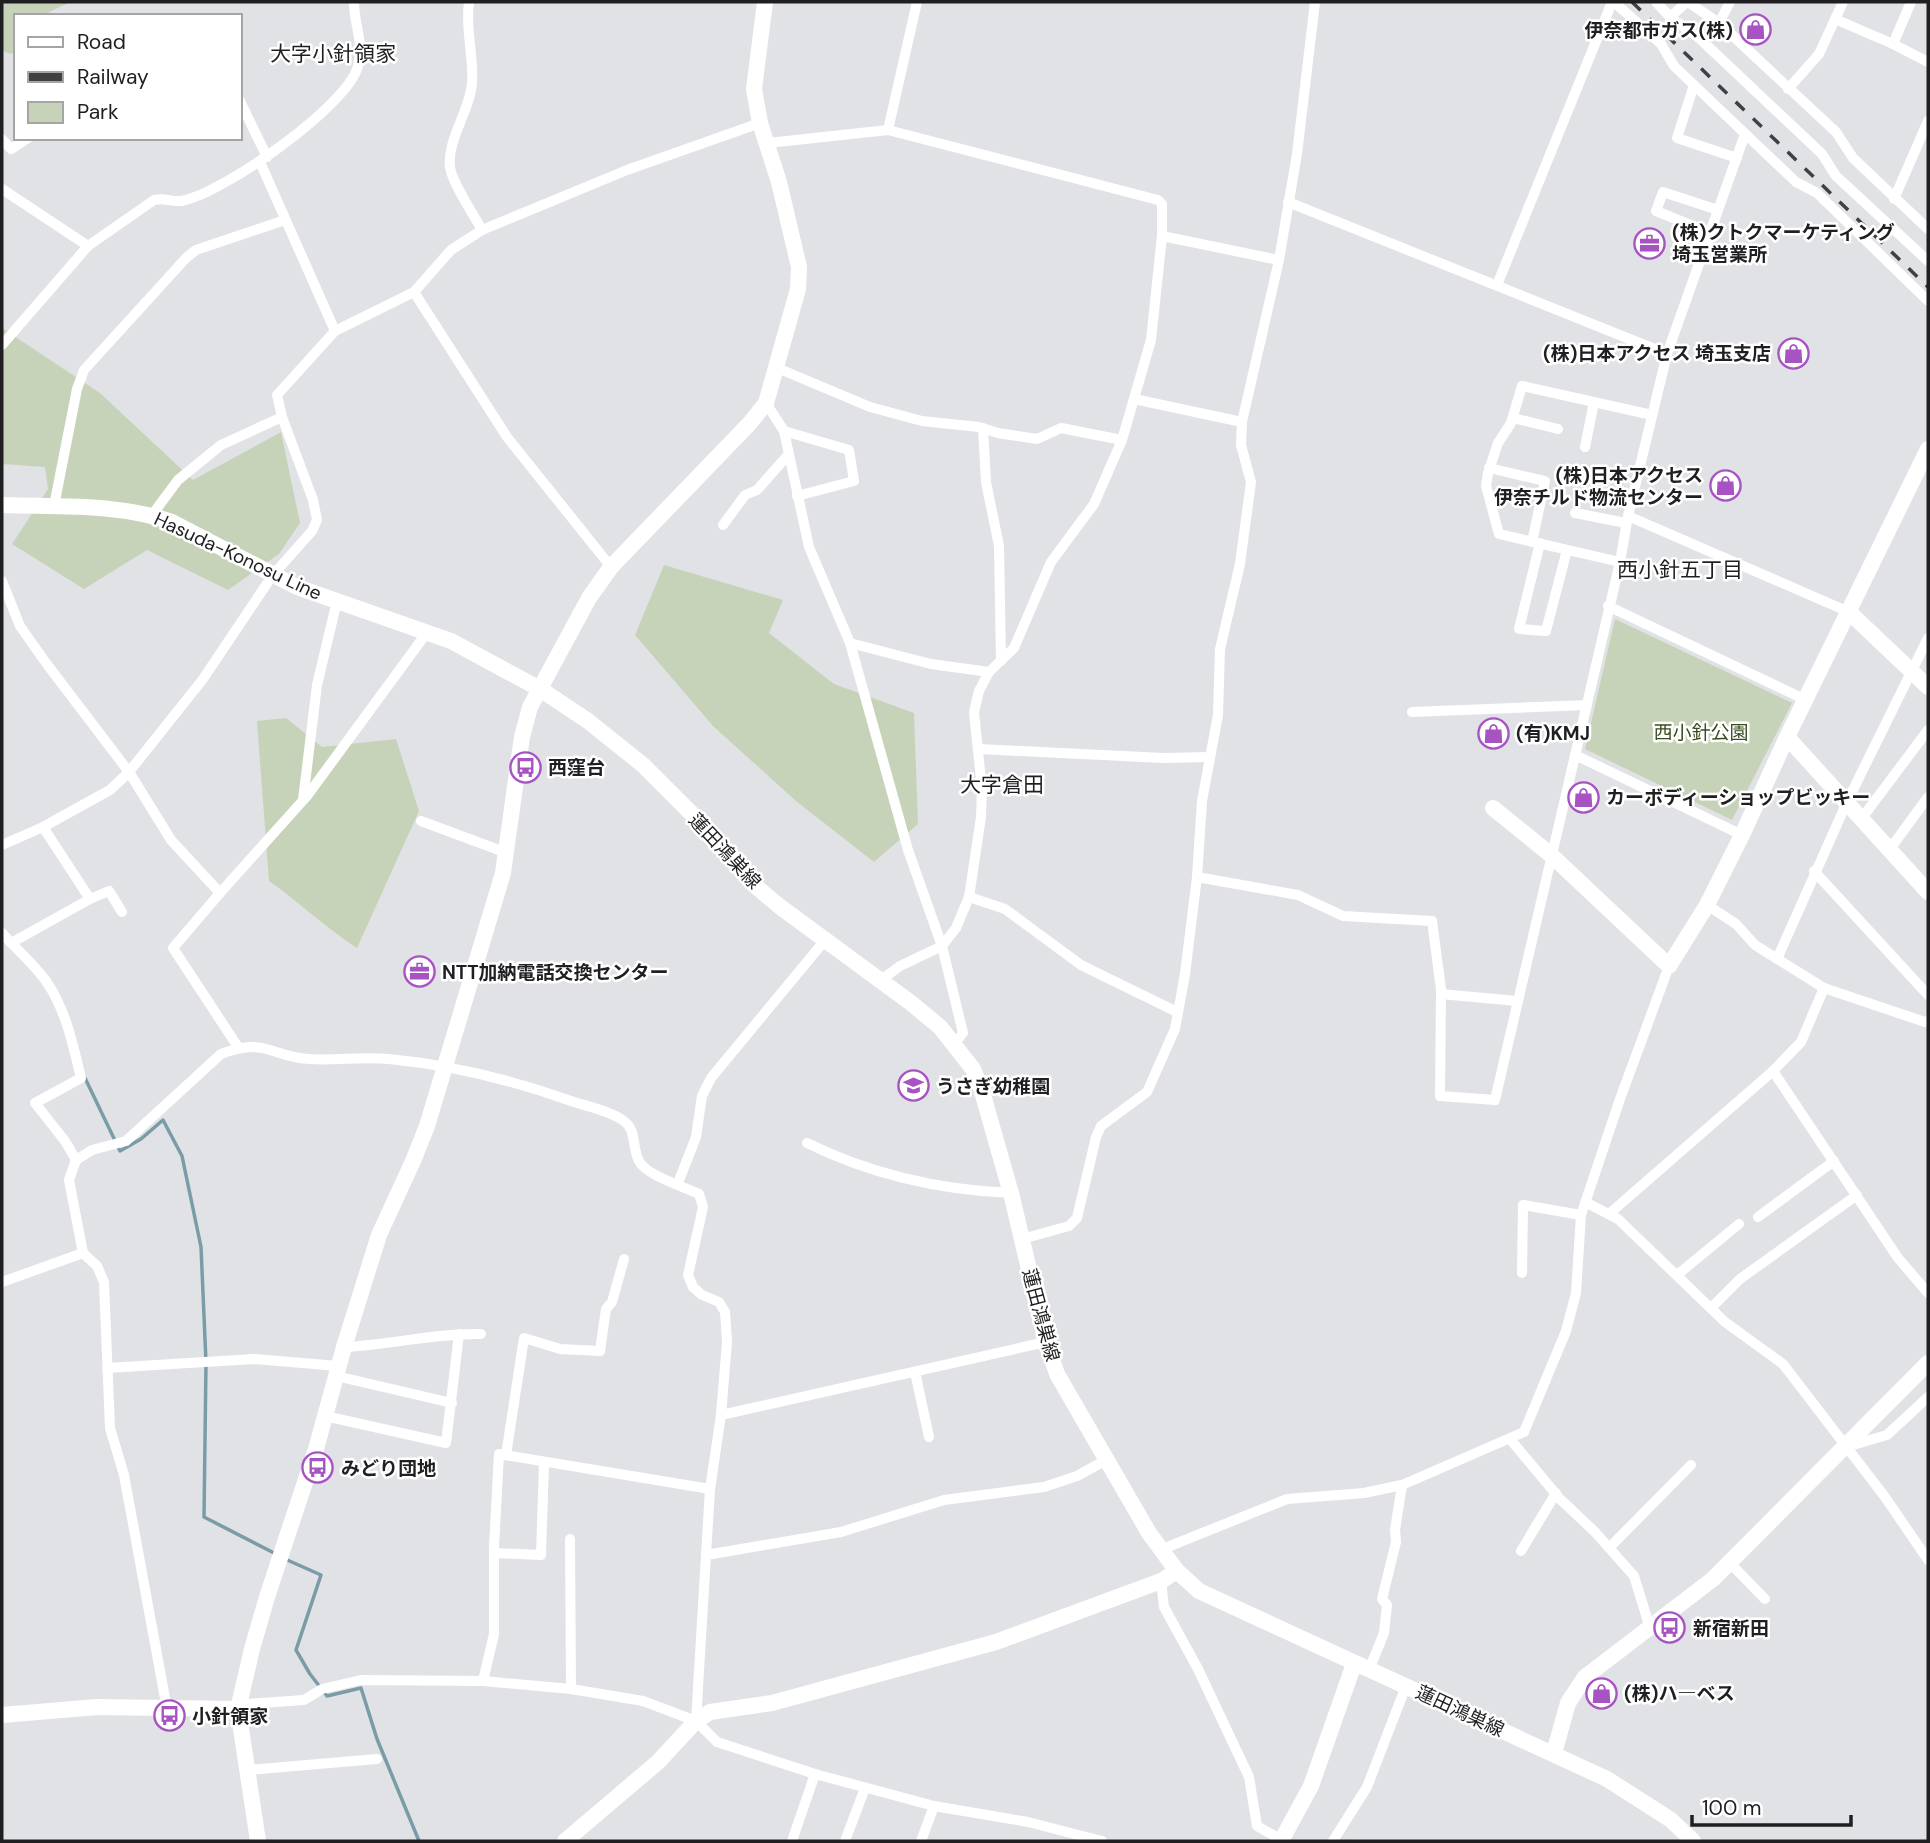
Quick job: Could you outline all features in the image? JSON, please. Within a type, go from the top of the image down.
[{"type":"street","points":[[2,345],[88,246],[154,200],[162,198],[179,201],[231,179],[263,159],[316,117],[350,82],[358,67],[362,41],[354,2]]},
{"type":"street","points":[[469,2],[467,36],[472,86],[454,144],[450,167],[482,230]]},
{"type":"street","points":[[258,1841],[238,1709],[267,1597],[305,1484],[379,1236],[413,1161],[446,1067],[507,853],[525,721],[589,598],[611,567],[766,403],[797,289],[799,267],[768,143],[760,123],[754,89],[765,2]]},
{"type":"street","points":[[888,130],[917,2]]},
{"type":"street","points":[[1022,1239],[1069,1226],[1077,1218],[1101,1126],[1147,1092],[1175,1029],[1197,877],[1202,801],[1218,715],[1220,649],[1240,564],[1251,482],[1241,444],[1242,422],[1279,260],[1297,154],[1315,2]]},
{"type":"street","points":[[1497,285],[1613,2],[1661,44],[1674,66],[1745,134],[1796,182],[1817,193],[1928,301]]},
{"type":"street","points":[[1656,2],[1670,17],[1698,37],[1822,154],[1836,176],[1928,261]]},
{"type":"street","points":[[1670,17],[1687,2],[1719,23],[1836,132],[1853,158],[1928,229]]},
{"type":"street","points":[[1719,23],[1730,2]]},
{"type":"street","points":[[1788,89],[1819,54],[1843,2]]},
{"type":"street","points":[[1893,44],[1911,2]]},
{"type":"street","points":[[1835,19],[1928,62]]},
{"type":"street","points":[[1694,85],[1677,138],[1737,158]]},
{"type":"street","points":[[242,107],[285,220],[335,331]]},
{"type":"street","points":[[1894,199],[1928,121]]},
{"type":"street","points":[[2,845],[43,827],[110,790],[129,772],[203,679],[272,576],[312,531],[317,520],[313,500],[282,417],[277,395],[335,331],[414,292],[451,250],[482,230],[627,170],[760,123]]},
{"type":"street","points":[[768,143],[888,130],[1158,200],[1162,204],[1163,236],[1151,340],[1122,440],[1094,504],[1051,562],[1014,648],[989,672],[979,691],[974,712],[982,790],[981,817],[969,897],[956,928],[942,946],[900,966],[881,980]]},
{"type":"street","points":[[1197,877],[1298,895],[1343,916],[1432,921],[1441,995],[1440,1096],[1495,1100],[1667,354],[1745,134]]},
{"type":"street","points":[[2,139],[6,151],[25,140]]},
{"type":"street","points":[[2,190],[88,246]]},
{"type":"street","points":[[1710,233],[1656,211],[1659,202],[1663,192],[1718,210]]},
{"type":"street","points":[[1288,202],[1667,354]]},
{"type":"street","points":[[54,506],[77,388],[84,370],[196,250],[285,220]]},
{"type":"street","points":[[1163,236],[1279,260]]},
{"type":"street","points":[[414,292],[507,437],[611,567]]},
{"type":"street","points":[[775,366],[870,407],[922,421],[983,428],[1037,439],[1061,428],[1122,440]]},
{"type":"street","points":[[1620,562],[1499,534],[1486,486],[1489,468],[1498,443],[1513,418],[1522,386],[1652,415]]},
{"type":"street","points":[[1134,400],[1242,422]]},
{"type":"street","points":[[1585,447],[1594,402]]},
{"type":"street","points":[[766,403],[783,431],[809,547],[850,643],[908,850],[942,946],[963,1033],[955,1043]]},
{"type":"street","points":[[152,515],[178,480],[221,444],[282,417]]},
{"type":"street","points":[[1513,418],[1558,429]]},
{"type":"street","points":[[983,428],[986,482],[999,546],[1001,661]]},
{"type":"street","points":[[783,431],[849,450],[854,481],[797,496]]},
{"type":"street","points":[[1160,1550],[1287,1499],[1364,1493],[1402,1485],[1524,1432],[1566,1331],[1576,1293],[1581,1215],[1669,966],[1707,905],[1928,449]]},
{"type":"street","points":[[723,525],[745,495],[757,490],[788,455]]},
{"type":"street","points":[[1489,468],[1545,481],[1519,629],[1546,631],[1567,550]]},
{"type":"street","name":"Hasuda-Konosu Line","points":[[2,505],[103,508],[152,515],[202,536],[272,576],[428,631],[540,689]]},
{"type":"street","points":[[1575,513],[1627,519],[1849,612],[1928,687]]},
{"type":"street","points":[[2,581],[20,626],[129,772],[171,840],[220,893]]},
{"type":"street","points":[[303,800],[317,685],[337,601]]},
{"type":"street","points":[[1608,606],[1806,700]]},
{"type":"street","points":[[238,1048],[173,948],[303,800],[428,631]]},
{"type":"street","points":[[1777,958],[1814,871],[1928,638]]},
{"type":"street","points":[[850,643],[931,664],[989,672]]},
{"type":"street","name":"蓮田鴻巣線","points":[[540,689],[588,721],[643,765],[703,825],[753,884],[881,980],[940,1027],[955,1043],[973,1069],[981,1088],[1011,1193],[1046,1342],[1057,1374],[1160,1550],[1177,1571],[1199,1591],[1607,1779],[1671,1820],[1693,1841]]},
{"type":"street","points":[[1412,712],[1587,705]]},
{"type":"street","points":[[1862,818],[1928,730]]},
{"type":"street","points":[[1787,737],[1927,886]]},
{"type":"street","points":[[979,749],[1164,758],[1209,757]]},
{"type":"street","points":[[1575,755],[1742,835]]},
{"type":"street","points":[[1890,849],[1928,797]]},
{"type":"street","points":[[1493,808],[1551,855],[1669,966]]},
{"type":"street","points":[[421,821],[507,853]]},
{"type":"street","points":[[43,827],[90,899]]},
{"type":"street","points":[[1814,871],[1928,995]]},
{"type":"street","points":[[11,943],[109,891],[122,912]]},
{"type":"street","points":[[969,897],[1005,909],[1082,965],[1177,1012]]},
{"type":"street","points":[[1707,905],[1737,924],[1755,945],[1824,988],[1928,1021]]},
{"type":"street","points":[[2,933],[45,980],[59,1003],[68,1026],[81,1078],[35,1103],[65,1141],[76,1160]]},
{"type":"street","points":[[678,1183],[696,1137],[702,1096],[711,1078],[826,939]]},
{"type":"street","points":[[1609,1214],[1773,1071],[1801,1042],[1824,988]]},
{"type":"street","points":[[1441,995],[1517,1001]]},
{"type":"street","points":[[167,1709],[124,1475],[110,1428],[104,1282],[97,1266],[83,1253],[69,1180],[76,1160],[92,1150],[125,1141],[221,1054],[238,1048],[259,1046],[306,1059],[387,1058],[446,1067],[513,1082],[621,1119],[633,1130],[639,1160],[649,1172],[699,1194],[703,1207],[688,1275],[692,1287],[702,1295],[719,1302],[727,1322],[721,1415],[710,1489],[696,1721]]},
{"type":"street","points":[[1773,1071],[1898,1258],[1928,1293]]},
{"type":"street","points":[[807,1143],[841,1160],[909,1180],[965,1191],[1011,1193]]},
{"type":"street","points":[[1758,1217],[1834,1161]]},
{"type":"street","points":[[1711,1308],[1740,1279],[1857,1195]]},
{"type":"street","points":[[1587,1203],[1618,1219],[1725,1322],[1783,1364],[1885,1497],[1928,1560]]},
{"type":"street","points":[[1522,1273],[1522,1205],[1581,1215]]},
{"type":"street","points":[[1677,1275],[1739,1224]]},
{"type":"street","points":[[2,1282],[83,1253]]},
{"type":"street","points":[[506,1455],[523,1338],[560,1349],[600,1351],[606,1309],[612,1302],[624,1259]]},
{"type":"street","points":[[344,1348],[459,1334],[481,1334]]},
{"type":"street","points":[[325,1416],[446,1443],[459,1334]]},
{"type":"street","points":[[721,1415],[1046,1342]]},
{"type":"street","points":[[107,1368],[254,1359],[337,1371],[452,1403]]},
{"type":"street","points":[[1554,1754],[1568,1703],[1585,1676],[1713,1579],[1928,1363]]},
{"type":"street","points":[[915,1372],[929,1437]]},
{"type":"street","points":[[1846,1447],[1887,1435],[1928,1397]]},
{"type":"street","points":[[1510,1439],[1556,1493],[1634,1576],[1650,1628]]},
{"type":"street","points":[[483,1681],[494,1634],[494,1553],[499,1454],[710,1489]]},
{"type":"street","points":[[706,1555],[841,1532],[944,1500],[1044,1487],[1077,1476],[1106,1460]]},
{"type":"street","points":[[494,1553],[541,1555],[544,1463]]},
{"type":"street","points":[[1609,1548],[1691,1465]]},
{"type":"street","points":[[1161,1581],[1164,1606],[1198,1669],[1249,1777],[1257,1826],[1281,1841],[1311,1786],[1362,1667],[1384,1633],[1387,1605],[1382,1599],[1396,1542],[1395,1530],[1402,1485]]},
{"type":"street","points":[[1521,1551],[1556,1493]]},
{"type":"street","points":[[570,1539],[571,1689]]},
{"type":"street","points":[[1730,1563],[1765,1599]]},
{"type":"street","points":[[565,1841],[658,1762],[696,1721],[710,1712],[772,1703],[996,1642],[1161,1581],[1177,1571]]},
{"type":"street","points":[[2,1715],[97,1707],[238,1709],[246,1704],[304,1700],[322,1689],[361,1680],[483,1681],[571,1689],[643,1701],[696,1721],[717,1742],[815,1774],[934,1807],[1028,1822],[1102,1841]]},
{"type":"street","points":[[1333,1841],[1367,1787],[1406,1686]]},
{"type":"street","points":[[247,1770],[377,1759]]},
{"type":"street","points":[[792,1841],[815,1774]]},
{"type":"street","points":[[845,1841],[865,1788]]},
{"type":"street","points":[[921,1841],[934,1807]]},
{"type":"green space","points":[[2,2],[71,2],[48,14],[14,14],[14,53],[2,51]]},
{"type":"green space","points":[[2,328],[100,393],[193,480],[281,432],[300,523],[279,554],[228,590],[147,550],[84,589],[12,544],[48,489],[45,467],[2,464]]},
{"type":"green space","points":[[664,565],[783,600],[769,633],[834,684],[914,713],[918,824],[874,862],[796,801],[713,726],[635,635]]},
{"type":"green space","name":"西小針公園","points":[[1615,619],[1792,703],[1732,820],[1585,749]]},
{"type":"green space","points":[[286,718],[322,747],[396,739],[419,811],[357,948],[269,881],[257,721]]},
{"type":"waterway","points":[[85,1078],[120,1151],[141,1139],[163,1120],[182,1156],[201,1247],[206,1362],[204,1517],[278,1555]]},
{"type":"waterway","points":[[285,1559],[321,1575],[296,1650],[327,1696],[361,1688],[377,1739],[419,1841]]},
{"type":"railway","points":[[1632,2],[1928,287]]},
{"type":"place","name":"伊奈都市ガス(株)","points":[[1756,30]]},
{"type":"place","name":"(株)クトクマーケティング 埼玉営業所","points":[[1649,243]]},
{"type":"place","name":"(株)日本アクセス 埼玉支店","points":[[1794,353]]},
{"type":"place","name":"(株)日本アクセス 伊奈チルド物流センター","points":[[1726,486]]},
{"type":"place","name":"(有)KMJ","points":[[1493,733]]},
{"type":"place","name":"西窪台","points":[[525,767]]},
{"type":"place","name":"カーボディーショップビッキー","points":[[1583,797]]},
{"type":"place","name":"NTT加納電話交換センター","points":[[419,972]]},
{"type":"place","name":"うさぎ幼稚園","points":[[913,1086]]},
{"type":"place","name":"みどり団地","points":[[318,1468]]},
{"type":"place","name":"新宿新田","points":[[1670,1628]]},
{"type":"place","name":"(株)ハ―ベス","points":[[1601,1693]]},
{"type":"place","name":"小針領家","points":[[169,1716]]},
{"type":"district","name":"大字小針領家","points":[[333,54]]},
{"type":"district","name":"西小針五丁目","points":[[1680,570]]},
{"type":"district","name":"大字倉田","points":[[1002,785]]}]
